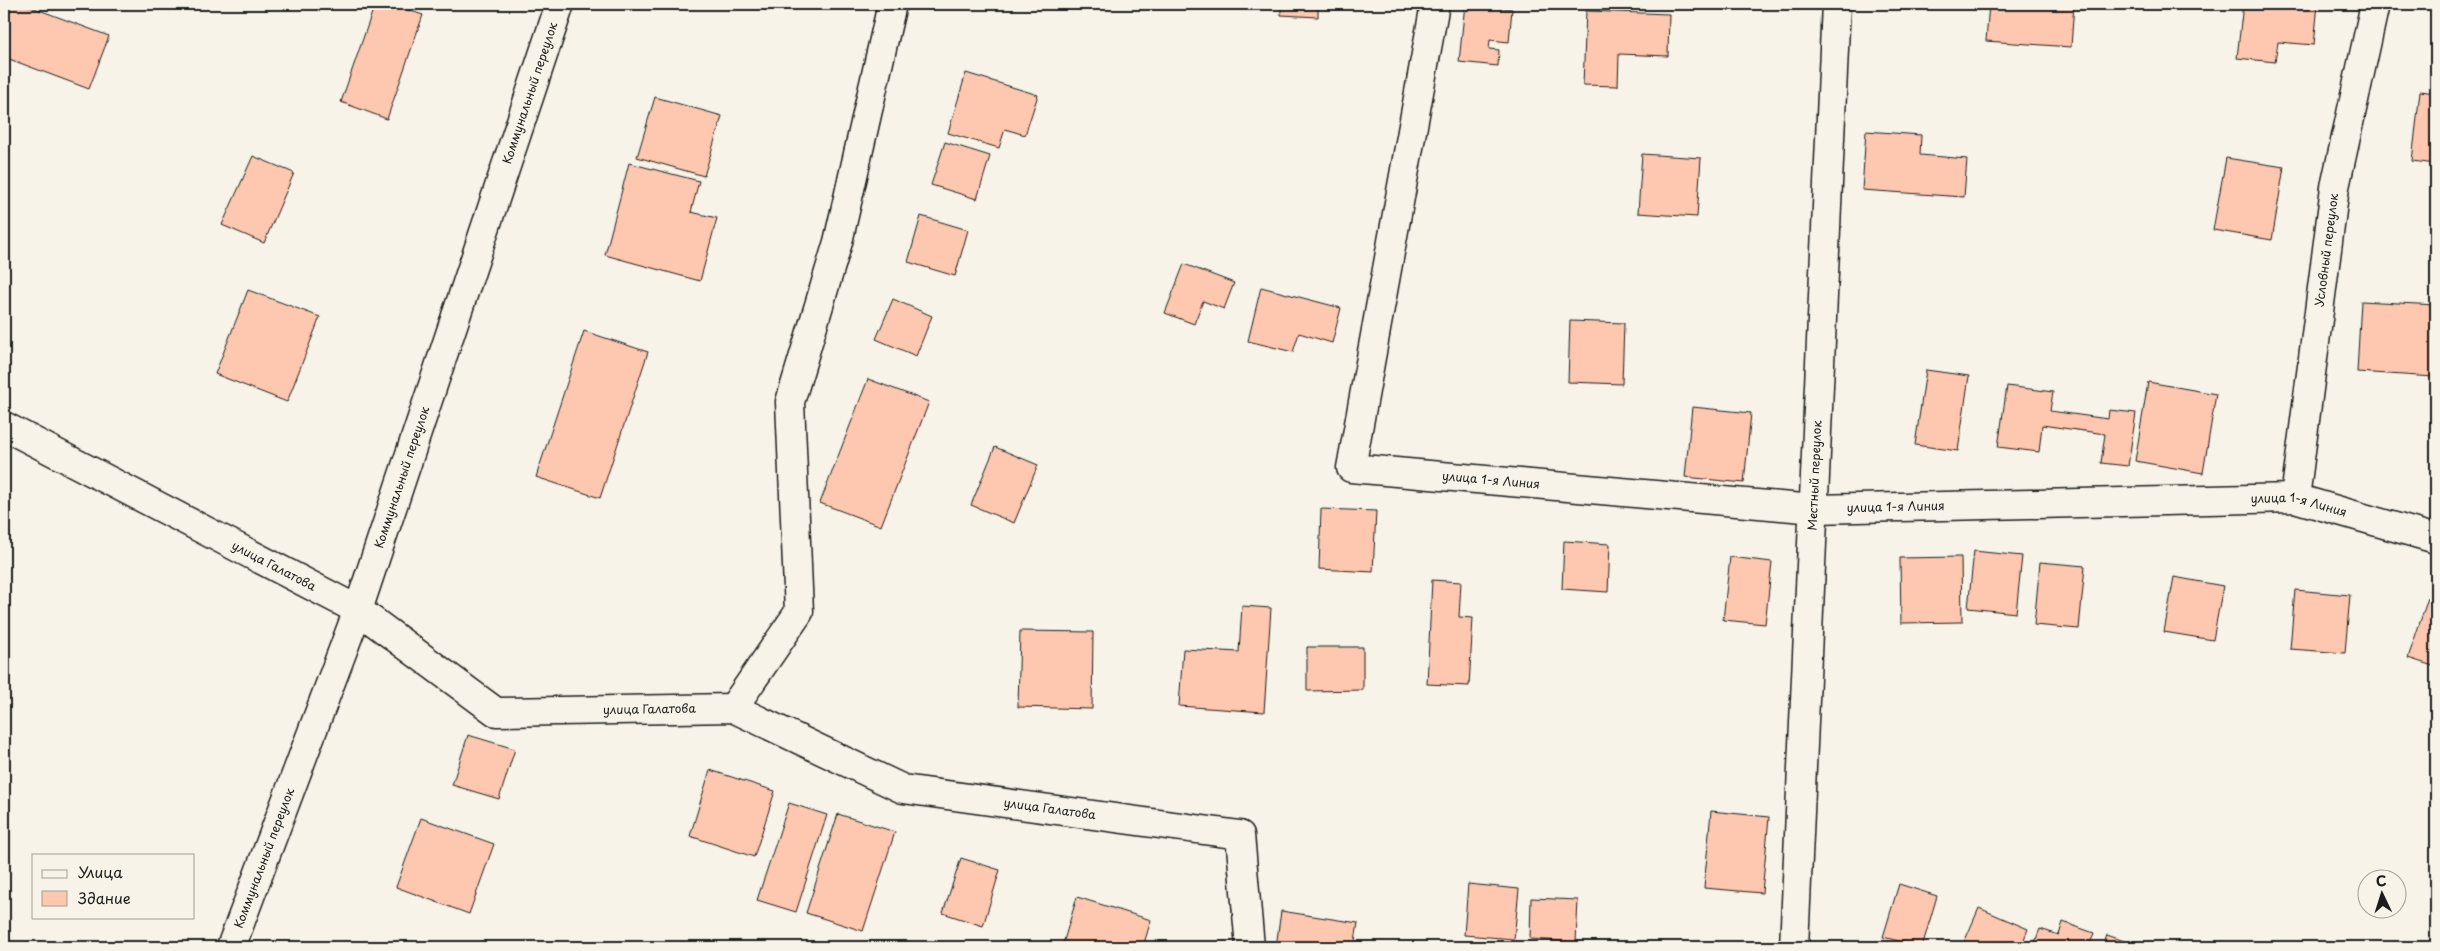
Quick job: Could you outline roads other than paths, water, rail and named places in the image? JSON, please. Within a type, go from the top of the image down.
[{"type":"street","name":"Коммунальный переулок","points":[[231,947],[358,610],[560,4]]},
{"type":"street","points":[[734,708],[800,612],[790,402],[838,242],[892,4]]},
{"type":"street","name":"улица 1-я Линия","points":[[1435,4],[1351,468],[1815,509],[2296,498],[2436,539]]},
{"type":"street","name":"Местный переулок","points":[[1794,947],[1836,4]]},
{"type":"street","name":"Условный переулок","points":[[2296,498],[2335,187],[2375,4]]},
{"type":"street","name":"улица Галатова","points":[[4,426],[358,610],[496,712],[734,708],[903,789],[1240,835],[1250,947]]}]
